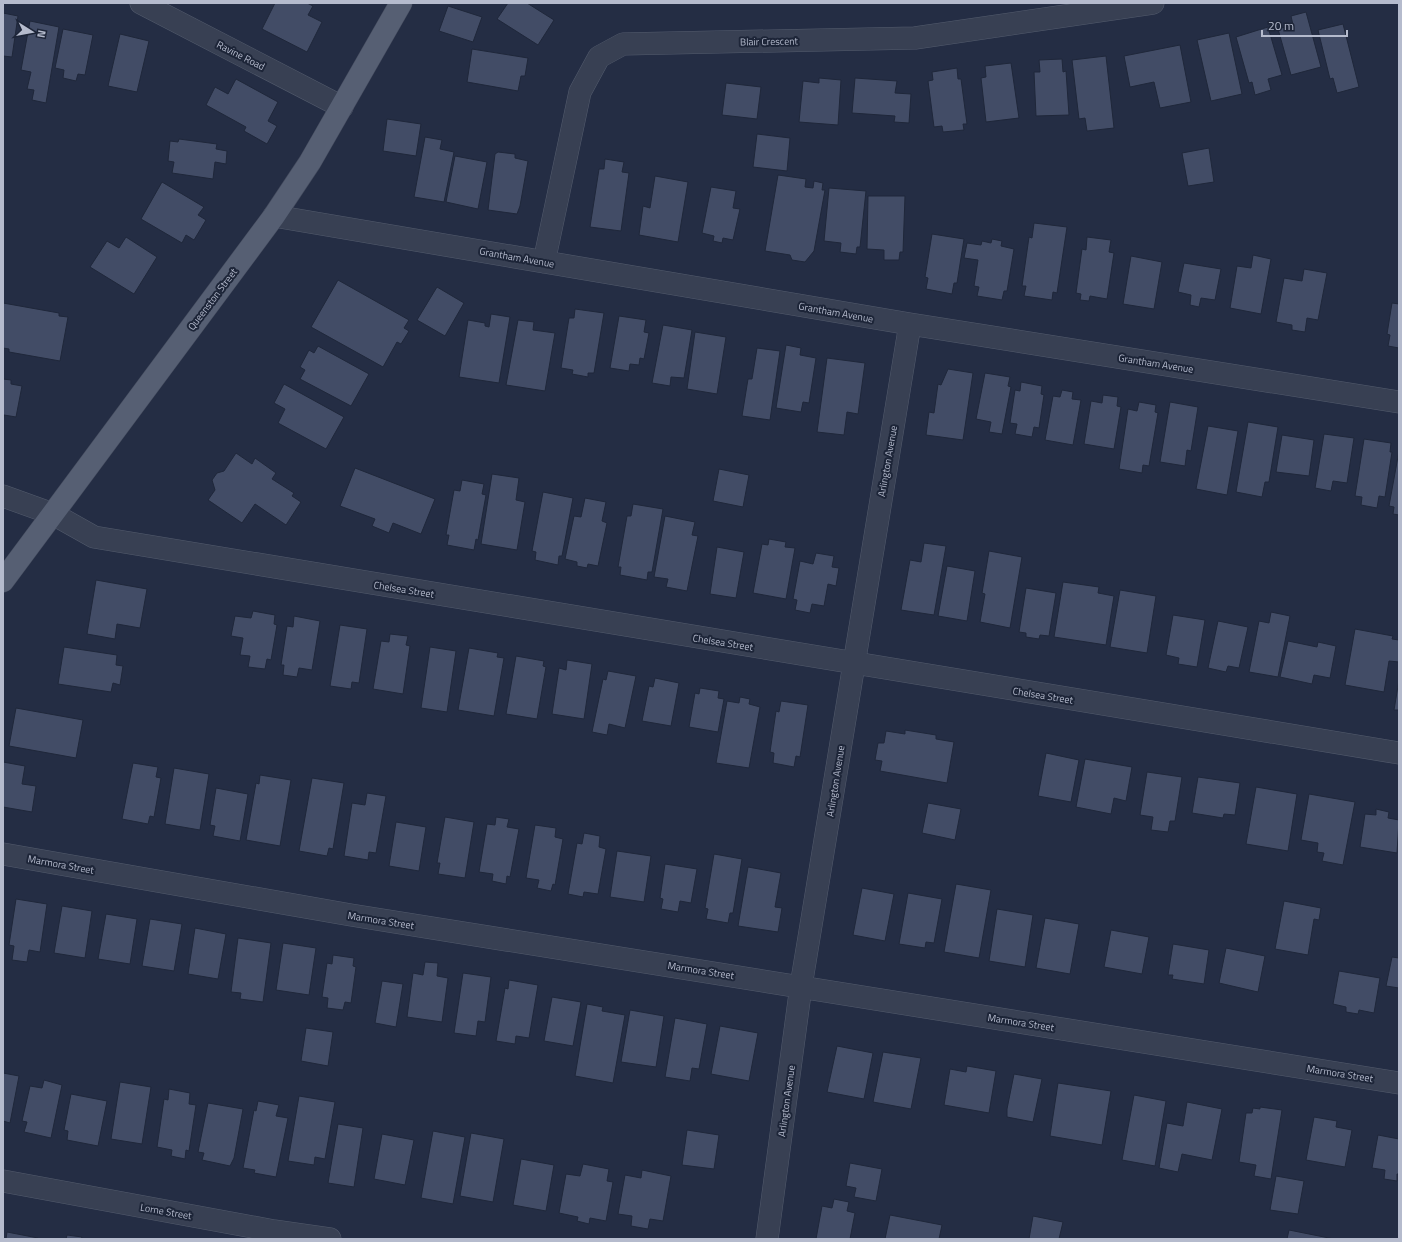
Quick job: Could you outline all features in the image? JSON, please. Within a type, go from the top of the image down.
[{"type":"main road","name":"Queenston Street","points":[[3,582],[274,216],[310,162],[402,3]]},
{"type":"street","name":"Ravine Road","points":[[141,3],[342,108]]},
{"type":"street","name":"Blair Crescent","points":[[544,262],[580,92],[599,57],[623,44],[915,38],[1153,3]]},
{"type":"street","name":"Grantham Avenue","points":[[274,216],[910,324],[1399,402]]},
{"type":"street","name":"Arlington Avenue","points":[[767,1239],[801,986],[910,324]]},
{"type":"street","name":"Chelsea Street","points":[[3,496],[53,514],[94,537],[1399,753]]},
{"type":"street","name":"Marmora Street","points":[[3,854],[351,915],[1399,1083]]},
{"type":"street","name":"Lorne Street","points":[[3,1181],[330,1239]]},
{"type":"building","points":[[275,3],[307,3],[313,6],[308,15],[322,22],[307,52],[262,29]]},
{"type":"building","points":[[508,3],[527,3],[554,20],[538,45],[497,19]]},
{"type":"building","points":[[448,6],[482,17],[473,42],[439,31]]},
{"type":"building","points":[[1306,12],[1321,67],[1291,75],[1278,29],[1293,25],[1291,16]]},
{"type":"building","points":[[3,13],[18,16],[12,57],[3,56]]},
{"type":"building","points":[[30,21],[59,27],[46,103],[32,100],[34,90],[27,89],[31,72],[21,70]]},
{"type":"building","points":[[1343,24],[1359,87],[1337,93],[1333,78],[1330,79],[1318,30]]},
{"type":"building","points":[[1268,27],[1282,75],[1268,79],[1271,90],[1255,95],[1252,82],[1249,83],[1236,37]]},
{"type":"building","points":[[63,29],[93,35],[85,75],[78,74],[76,81],[63,78],[64,70],[55,68]]},
{"type":"building","points":[[1229,33],[1242,94],[1211,101],[1197,40]]},
{"type":"building","points":[[120,34],[149,41],[137,92],[108,86]]},
{"type":"building","points":[[1180,45],[1191,102],[1160,108],[1154,82],[1130,87],[1124,56]]},
{"type":"building","points":[[472,49],[528,58],[525,76],[521,76],[518,91],[467,82]]},
{"type":"building","points":[[1106,56],[1114,128],[1087,131],[1085,118],[1079,119],[1072,60]]},
{"type":"building","points":[[1062,59],[1063,72],[1066,71],[1069,115],[1036,116],[1034,72],[1040,72],[1039,60]]},
{"type":"building","points":[[1011,63],[1019,118],[986,122],[981,78],[986,77],[985,66]]},
{"type":"building","points":[[957,68],[958,79],[961,79],[967,124],[963,124],[964,130],[943,132],[942,126],[934,127],[928,81],[933,80],[932,72]]},
{"type":"building","points":[[819,78],[841,80],[838,125],[799,122],[803,81],[819,83]]},
{"type":"building","points":[[855,78],[897,81],[895,93],[911,94],[909,123],[894,122],[895,116],[852,113]]},
{"type":"building","points":[[236,79],[278,102],[268,121],[277,126],[267,144],[244,131],[246,127],[206,105],[215,87],[228,94]]},
{"type":"building","points":[[726,83],[761,87],[757,119],[722,115]]},
{"type":"building","points":[[387,119],[421,124],[416,156],[383,151]]},
{"type":"building","points":[[757,134],[790,138],[787,171],[753,167]]},
{"type":"building","points":[[425,137],[442,140],[440,149],[454,152],[444,202],[414,197]]},
{"type":"building","points":[[179,139],[217,144],[216,149],[227,151],[226,164],[215,162],[213,179],[172,173],[174,162],[168,161],[170,141],[178,142]]},
{"type":"building","points":[[1209,148],[1214,182],[1188,186],[1182,153]]},
{"type":"building","points":[[498,152],[515,154],[515,158],[528,161],[520,206],[517,214],[488,210],[495,154]]},
{"type":"building","points":[[455,156],[487,162],[478,209],[446,202]]},
{"type":"building","points":[[605,159],[624,162],[622,172],[629,173],[621,231],[590,227],[599,169],[604,169]]},
{"type":"building","points":[[778,175],[806,179],[805,187],[813,188],[814,181],[823,183],[822,190],[825,190],[814,251],[805,262],[792,260],[790,255],[765,251]]},
{"type":"building","points":[[655,176],[688,182],[678,242],[639,235],[643,206],[650,208]]},
{"type":"building","points":[[162,182],[204,207],[198,215],[206,220],[194,240],[186,235],[182,243],[141,219]]},
{"type":"building","points":[[711,187],[736,191],[733,208],[740,209],[733,240],[723,238],[722,243],[713,241],[714,236],[702,233]]},
{"type":"building","points":[[829,188],[866,191],[860,247],[857,247],[856,254],[840,252],[841,243],[824,241]]},
{"type":"building","points":[[868,196],[905,196],[903,252],[900,252],[899,260],[884,260],[884,250],[867,249]]},
{"type":"building","points":[[1034,223],[1067,227],[1057,293],[1053,292],[1052,300],[1024,296],[1026,286],[1022,286],[1029,237],[1032,238]]},
{"type":"building","points":[[932,234],[964,239],[957,283],[954,283],[952,294],[926,289],[928,278],[925,277]]},
{"type":"building","points":[[126,237],[157,257],[134,294],[90,267],[107,241],[119,248]]},
{"type":"building","points":[[1087,237],[1111,240],[1109,252],[1114,253],[1107,299],[1090,296],[1089,301],[1080,300],[1081,294],[1076,293],[1082,249],[1086,250]]},
{"type":"building","points":[[992,239],[1002,241],[1001,246],[1014,249],[1007,291],[1004,291],[1002,300],[977,296],[979,287],[974,286],[978,260],[964,258],[967,243],[981,245],[982,241],[991,243]]},
{"type":"building","points":[[1253,255],[1271,259],[1261,314],[1230,308],[1237,266],[1251,268]]},
{"type":"building","points":[[1131,256],[1162,262],[1154,309],[1123,304]]},
{"type":"building","points":[[1184,263],[1221,269],[1215,300],[1201,298],[1199,307],[1190,305],[1191,295],[1178,292]]},
{"type":"building","points":[[1304,269],[1327,273],[1318,320],[1307,318],[1305,332],[1292,330],[1292,325],[1276,322],[1284,278],[1302,281]]},
{"type":"building","points":[[338,280],[409,320],[404,328],[409,331],[401,344],[397,342],[383,367],[311,327]]},
{"type":"building","points":[[437,287],[464,303],[445,336],[417,320]]},
{"type":"building","points":[[3,303],[59,313],[59,316],[68,317],[60,361],[9,352],[9,349],[3,348]]},
{"type":"building","points":[[1392,303],[1399,304],[1399,348],[1388,346],[1390,335],[1387,334]]},
{"type":"building","points":[[575,309],[604,313],[594,373],[588,373],[588,377],[572,374],[573,370],[561,368],[569,318],[574,318]]},
{"type":"building","points":[[491,314],[510,317],[499,383],[459,377],[468,320],[485,323],[485,326],[489,327]]},
{"type":"building","points":[[619,316],[646,320],[644,332],[649,333],[644,359],[640,358],[639,365],[630,364],[629,371],[610,368]]},
{"type":"building","points":[[518,320],[534,322],[533,330],[555,333],[545,391],[506,385]]},
{"type":"building","points":[[663,325],[692,330],[684,378],[671,377],[670,386],[652,383]]},
{"type":"building","points":[[695,332],[726,337],[717,394],[687,389]]},
{"type":"building","points":[[786,345],[801,348],[800,355],[816,358],[809,403],[803,402],[801,412],[776,408]]},
{"type":"building","points":[[318,346],[369,374],[351,406],[300,379],[305,370],[300,367],[309,350],[314,353]]},
{"type":"building","points":[[757,348],[780,351],[770,420],[742,416],[748,379],[752,379]]},
{"type":"building","points":[[827,358],[865,363],[858,414],[847,412],[844,435],[817,432]]},
{"type":"building","points":[[948,369],[973,373],[963,440],[926,435],[929,412],[934,413],[938,384],[941,385]]},
{"type":"building","points":[[985,373],[1010,377],[1008,386],[1011,387],[1002,434],[989,432],[991,422],[976,419]]},
{"type":"building","points":[[3,379],[11,380],[11,384],[22,386],[16,417],[4,415],[3,421]]},
{"type":"building","points":[[1021,382],[1042,386],[1041,394],[1044,395],[1039,428],[1034,427],[1032,437],[1015,434],[1017,424],[1010,423],[1015,390],[1020,391]]},
{"type":"building","points":[[284,384],[344,417],[326,449],[278,423],[285,409],[274,403]]},
{"type":"building","points":[[1062,390],[1073,392],[1072,399],[1081,400],[1073,445],[1045,440],[1053,396],[1060,397]]},
{"type":"building","points":[[1103,395],[1118,397],[1117,406],[1121,407],[1114,449],[1084,444],[1091,401],[1102,403]]},
{"type":"building","points":[[1139,402],[1156,405],[1155,412],[1158,413],[1149,466],[1143,465],[1142,473],[1119,469],[1128,409],[1137,411]]},
{"type":"building","points":[[1170,402],[1198,407],[1191,451],[1187,450],[1185,466],[1160,462]]},
{"type":"building","points":[[1248,422],[1278,427],[1269,482],[1265,482],[1262,497],[1236,492]]},
{"type":"building","points":[[1208,426],[1238,431],[1227,495],[1196,489]]},
{"type":"building","points":[[1324,434],[1354,438],[1347,483],[1333,481],[1331,491],[1315,488]]},
{"type":"building","points":[[1282,435],[1314,440],[1309,476],[1276,472]]},
{"type":"building","points":[[1364,439],[1391,443],[1390,452],[1392,452],[1385,497],[1379,496],[1377,508],[1361,505],[1362,497],[1355,496]]},
{"type":"building","points":[[1399,451],[1399,515],[1393,514],[1394,507],[1389,506]]},
{"type":"building","points":[[236,453],[252,464],[255,458],[276,473],[272,479],[294,493],[292,496],[301,502],[286,525],[255,504],[242,523],[208,500],[215,490],[212,480],[217,473],[224,471]]},
{"type":"building","points":[[355,468],[435,499],[421,534],[393,523],[389,533],[372,526],[375,519],[340,506]]},
{"type":"building","points":[[719,469],[749,475],[743,507],[713,501]]},
{"type":"building","points":[[492,474],[519,478],[516,500],[525,502],[517,550],[481,544]]},
{"type":"building","points":[[462,480],[484,484],[482,494],[486,495],[478,540],[476,539],[474,550],[447,545],[449,535],[446,535],[454,490],[460,491]]},
{"type":"building","points":[[543,492],[573,498],[562,556],[559,556],[558,565],[535,560],[536,552],[532,551]]},
{"type":"building","points":[[585,498],[606,502],[602,521],[607,523],[598,566],[588,564],[587,568],[577,566],[577,562],[565,559],[574,516],[581,517]]},
{"type":"building","points":[[633,504],[663,509],[652,572],[648,572],[647,580],[620,575],[621,567],[618,567],[627,516],[631,516]]},
{"type":"building","points":[[665,516],[695,522],[692,535],[698,536],[687,591],[666,587],[668,579],[654,577]]},
{"type":"building","points":[[769,539],[786,542],[785,547],[795,548],[786,599],[753,593],[762,544],[768,545]]},
{"type":"building","points":[[924,543],[946,546],[934,615],[901,610],[910,560],[921,562]]},
{"type":"building","points":[[717,547],[744,552],[736,598],[710,594]]},
{"type":"building","points":[[989,551],[1022,557],[1010,628],[980,622],[985,594],[982,593]]},
{"type":"building","points":[[816,553],[834,556],[832,567],[839,568],[836,586],[828,584],[824,606],[812,604],[810,613],[795,610],[797,600],[793,599],[800,561],[813,564]]},
{"type":"building","points":[[947,566],[975,571],[967,621],[938,616]]},
{"type":"building","points":[[96,580],[147,589],[140,628],[117,624],[115,639],[87,634]]},
{"type":"building","points":[[1063,582],[1099,587],[1098,593],[1114,596],[1106,645],[1054,637]]},
{"type":"building","points":[[1026,588],[1056,593],[1049,636],[1040,635],[1039,639],[1026,637],[1026,633],[1019,632]]},
{"type":"building","points":[[1120,590],[1156,596],[1147,653],[1110,647]]},
{"type":"building","points":[[253,611],[275,615],[274,624],[277,625],[271,660],[267,659],[265,669],[248,667],[250,656],[240,655],[243,638],[231,636],[235,616],[251,618]]},
{"type":"building","points":[[1271,612],[1290,616],[1278,677],[1249,672],[1259,621],[1269,623]]},
{"type":"building","points":[[1173,615],[1205,620],[1197,667],[1178,664],[1179,658],[1166,655]]},
{"type":"building","points":[[294,616],[320,621],[312,670],[299,668],[297,677],[283,675],[284,665],[281,665],[287,626],[293,627]]},
{"type":"building","points":[[1218,621],[1248,627],[1239,668],[1228,666],[1226,672],[1208,668]]},
{"type":"building","points":[[340,625],[367,629],[359,683],[352,682],[351,689],[330,686]]},
{"type":"building","points":[[1355,629],[1393,636],[1392,639],[1399,640],[1399,662],[1389,661],[1384,692],[1345,685]]},
{"type":"building","points":[[390,634],[408,636],[406,645],[410,646],[403,694],[373,689],[381,641],[389,642]]},
{"type":"building","points":[[1288,641],[1317,647],[1318,642],[1336,646],[1330,678],[1314,675],[1312,684],[1280,677]]},
{"type":"building","points":[[64,647],[117,655],[116,665],[123,666],[120,685],[113,683],[111,692],[58,684]]},
{"type":"building","points":[[430,647],[456,651],[447,712],[421,708]]},
{"type":"building","points":[[469,648],[498,653],[497,657],[504,658],[494,716],[458,710]]},
{"type":"building","points":[[516,656],[544,661],[543,666],[546,667],[537,719],[506,714]]},
{"type":"building","points":[[567,660],[592,664],[584,719],[552,714],[559,668],[566,670]]},
{"type":"building","points":[[608,671],[636,676],[625,728],[609,724],[607,735],[592,732],[603,679],[606,680]]},
{"type":"building","points":[[655,678],[679,683],[671,726],[642,721],[649,686],[653,687]]},
{"type":"building","points":[[1399,680],[1399,710],[1394,710]]},
{"type":"building","points":[[700,688],[719,691],[718,698],[724,699],[718,732],[689,727],[695,693],[699,694]]},
{"type":"building","points":[[740,697],[750,699],[749,704],[760,707],[749,768],[716,763],[727,701],[739,703]]},
{"type":"building","points":[[781,701],[808,705],[800,757],[796,756],[794,767],[773,763],[774,753],[770,752],[776,711],[779,712]]},
{"type":"building","points":[[16,708],[83,720],[76,758],[9,746]]},
{"type":"building","points":[[905,730],[936,735],[936,739],[954,742],[947,783],[880,771],[882,761],[875,760],[878,743],[884,743],[886,731],[905,734]]},
{"type":"building","points":[[1046,753],[1079,760],[1071,802],[1038,796]]},
{"type":"building","points":[[1085,759],[1132,767],[1126,801],[1114,798],[1111,814],[1076,807]]},
{"type":"building","points":[[3,762],[25,766],[22,784],[36,786],[32,812],[3,807]]},
{"type":"building","points":[[133,763],[158,767],[156,777],[161,778],[154,817],[150,816],[148,824],[122,819]]},
{"type":"building","points":[[174,768],[209,774],[200,830],[165,824]]},
{"type":"building","points":[[1147,772],[1182,777],[1175,821],[1170,821],[1168,832],[1151,830],[1153,817],[1140,815]]},
{"type":"building","points":[[260,775],[291,780],[280,846],[246,840],[256,783],[259,784]]},
{"type":"building","points":[[1198,777],[1240,783],[1235,815],[1224,814],[1223,818],[1192,813]]},
{"type":"building","points":[[312,778],[344,783],[333,849],[329,848],[327,856],[299,851]]},
{"type":"building","points":[[1256,787],[1297,794],[1288,851],[1246,844]]},
{"type":"building","points":[[216,788],[248,794],[240,841],[213,836],[215,826],[210,825]]},
{"type":"building","points":[[367,793],[386,796],[376,853],[369,852],[368,860],[344,856],[352,803],[365,805]]},
{"type":"building","points":[[1309,794],[1355,802],[1343,865],[1322,861],[1324,853],[1317,852],[1318,843],[1301,840]]},
{"type":"building","points":[[928,803],[961,809],[955,840],[922,833]]},
{"type":"building","points":[[1376,809],[1389,812],[1388,818],[1399,820],[1397,853],[1360,847],[1365,814],[1376,815]]},
{"type":"building","points":[[445,817],[474,822],[465,878],[438,874],[440,863],[437,863]]},
{"type":"building","points":[[496,817],[509,819],[507,827],[519,829],[510,877],[507,876],[506,884],[492,881],[493,874],[479,872],[487,824],[495,825]]},
{"type":"building","points":[[396,822],[426,827],[419,871],[389,866]]},
{"type":"building","points":[[535,825],[556,828],[555,837],[563,839],[555,885],[553,884],[551,891],[537,888],[539,880],[526,878]]},
{"type":"building","points":[[584,833],[600,836],[599,847],[606,849],[598,894],[584,892],[583,897],[568,894],[577,843],[582,844]]},
{"type":"building","points":[[617,851],[651,856],[644,902],[610,897]]},
{"type":"building","points":[[714,854],[742,859],[733,913],[730,913],[728,923],[706,919],[708,909],[705,908]]},
{"type":"building","points":[[665,864],[697,869],[691,903],[680,901],[678,912],[661,909],[663,899],[660,898]]},
{"type":"building","points":[[748,867],[781,873],[775,907],[782,908],[778,932],[738,926]]},
{"type":"building","points":[[956,884],[991,890],[979,958],[944,952]]},
{"type":"building","points":[[862,888],[894,894],[885,941],[853,935]]},
{"type":"building","points":[[908,893],[942,899],[934,943],[926,942],[925,948],[899,944]]},
{"type":"building","points":[[16,899],[47,904],[40,952],[29,950],[27,962],[12,960],[14,946],[9,945]]},
{"type":"building","points":[[1284,901],[1321,908],[1319,920],[1314,919],[1308,955],[1275,949]]},
{"type":"building","points":[[62,906],[92,911],[85,958],[54,953]]},
{"type":"building","points":[[997,909],[1033,915],[1025,967],[989,961]]},
{"type":"building","points":[[106,914],[137,919],[130,964],[98,959]]},
{"type":"building","points":[[1045,918],[1079,924],[1070,974],[1036,968]]},
{"type":"building","points":[[150,919],[182,924],[174,971],[142,966]]},
{"type":"building","points":[[195,928],[226,934],[218,979],[188,974]]},
{"type":"building","points":[[1111,930],[1149,937],[1142,974],[1104,967]]},
{"type":"building","points":[[238,938],[271,943],[263,1002],[240,999],[241,993],[231,992]]},
{"type":"building","points":[[283,943],[316,948],[309,995],[276,990]]},
{"type":"building","points":[[1173,944],[1209,950],[1204,984],[1172,979],[1173,975],[1168,975]]},
{"type":"building","points":[[1226,948],[1265,956],[1258,992],[1219,983]]},
{"type":"building","points":[[333,955],[354,958],[353,966],[356,967],[351,1003],[345,1002],[343,1010],[327,1008],[328,998],[322,997],[327,963],[332,964]]},
{"type":"building","points":[[1392,957],[1399,958],[1399,988],[1386,986]]},
{"type":"building","points":[[425,962],[438,963],[437,976],[448,978],[442,1022],[407,1017],[413,973],[423,975]]},
{"type":"building","points":[[1339,971],[1380,978],[1374,1013],[1359,1010],[1358,1014],[1346,1012],[1346,1007],[1333,1004]]},
{"type":"building","points":[[463,973],[491,977],[485,1022],[478,1021],[476,1036],[454,1033]]},
{"type":"building","points":[[509,980],[538,985],[529,1038],[516,1036],[515,1044],[496,1041],[505,988],[508,989]]},
{"type":"building","points":[[382,981],[403,984],[396,1027],[375,1023]]},
{"type":"building","points":[[552,997],[581,1002],[573,1046],[544,1041]]},
{"type":"building","points":[[587,1004],[603,1007],[602,1011],[625,1015],[613,1083],[575,1076]]},
{"type":"building","points":[[630,1010],[664,1016],[656,1067],[621,1062]]},
{"type":"building","points":[[675,1018],[707,1024],[699,1069],[692,1068],[690,1081],[665,1077]]},
{"type":"building","points":[[720,1026],[758,1033],[749,1081],[711,1074]]},
{"type":"building","points":[[306,1028],[333,1032],[328,1066],[301,1061]]},
{"type":"building","points":[[837,1046],[873,1053],[864,1099],[827,1092]]},
{"type":"building","points":[[883,1052],[921,1058],[911,1109],[873,1102]]},
{"type":"building","points":[[967,1066],[996,1071],[989,1113],[944,1105],[950,1069],[966,1072]]},
{"type":"building","points":[[3,1073],[19,1076],[10,1123],[3,1121]]},
{"type":"building","points":[[1014,1074],[1042,1079],[1033,1122],[1007,1117],[1007,1109]]},
{"type":"building","points":[[44,1080],[62,1085],[51,1138],[24,1132],[27,1122],[22,1121],[30,1086],[42,1088]]},
{"type":"building","points":[[120,1082],[151,1087],[142,1144],[111,1139]]},
{"type":"building","points":[[1058,1083],[1111,1091],[1102,1145],[1050,1136]]},
{"type":"building","points":[[169,1089],[190,1093],[189,1104],[196,1105],[189,1151],[186,1150],[185,1159],[171,1156],[172,1150],[157,1147],[164,1099],[168,1100]]},
{"type":"building","points":[[71,1094],[107,1101],[98,1146],[67,1140],[68,1131],[64,1130]]},
{"type":"building","points":[[1134,1095],[1166,1101],[1155,1166],[1122,1160]]},
{"type":"building","points":[[299,1096],[335,1102],[325,1159],[315,1157],[314,1165],[288,1161]]},
{"type":"building","points":[[258,1101],[279,1105],[276,1116],[288,1118],[276,1177],[254,1173],[255,1170],[243,1168],[254,1110],[256,1111]]},
{"type":"building","points":[[1187,1102],[1222,1109],[1212,1160],[1182,1154],[1178,1172],[1159,1168],[1167,1123],[1183,1126]]},
{"type":"building","points":[[208,1103],[243,1109],[234,1158],[230,1166],[202,1160],[204,1153],[198,1152]]},
{"type":"building","points":[[1260,1107],[1282,1110],[1271,1179],[1254,1176],[1256,1165],[1239,1162],[1246,1113],[1252,1113],[1253,1108],[1260,1109]]},
{"type":"building","points":[[1314,1117],[1337,1121],[1336,1127],[1352,1130],[1345,1167],[1306,1160]]},
{"type":"building","points":[[338,1124],[363,1128],[354,1187],[328,1183]]},
{"type":"building","points":[[687,1130],[719,1135],[714,1169],[682,1165]]},
{"type":"building","points":[[433,1131],[465,1137],[453,1204],[421,1198]]},
{"type":"building","points":[[471,1133],[504,1139],[493,1202],[460,1196]]},
{"type":"building","points":[[382,1134],[414,1140],[405,1185],[374,1179]]},
{"type":"building","points":[[1378,1135],[1399,1139],[1399,1174],[1397,1174],[1397,1181],[1384,1179],[1385,1170],[1372,1168]]},
{"type":"building","points":[[521,1159],[554,1165],[546,1211],[513,1205]]},
{"type":"building","points":[[850,1163],[882,1169],[876,1201],[854,1197],[856,1188],[846,1186]]},
{"type":"building","points":[[583,1164],[609,1169],[607,1181],[613,1182],[606,1221],[590,1218],[589,1224],[577,1221],[578,1217],[559,1213],[566,1174],[580,1176]]},
{"type":"building","points":[[642,1170],[671,1176],[663,1221],[650,1219],[648,1229],[631,1226],[632,1216],[618,1214],[625,1175],[641,1178]]},
{"type":"building","points":[[1276,1176],[1304,1181],[1298,1214],[1270,1210]]},
{"type":"building","points":[[834,1199],[849,1202],[847,1211],[855,1213],[850,1239],[816,1239],[822,1206],[832,1208]]},
{"type":"building","points":[[890,1215],[942,1225],[939,1239],[885,1239]]},
{"type":"building","points":[[1033,1216],[1063,1222],[1059,1239],[1029,1239]]},
{"type":"building","points":[[1289,1230],[1334,1239],[1287,1239]]},
{"type":"building","points":[[7,1232],[38,1238],[38,1239],[6,1239]]},
{"type":"building","points":[[67,1235],[82,1237],[81,1239],[66,1239]]}]
